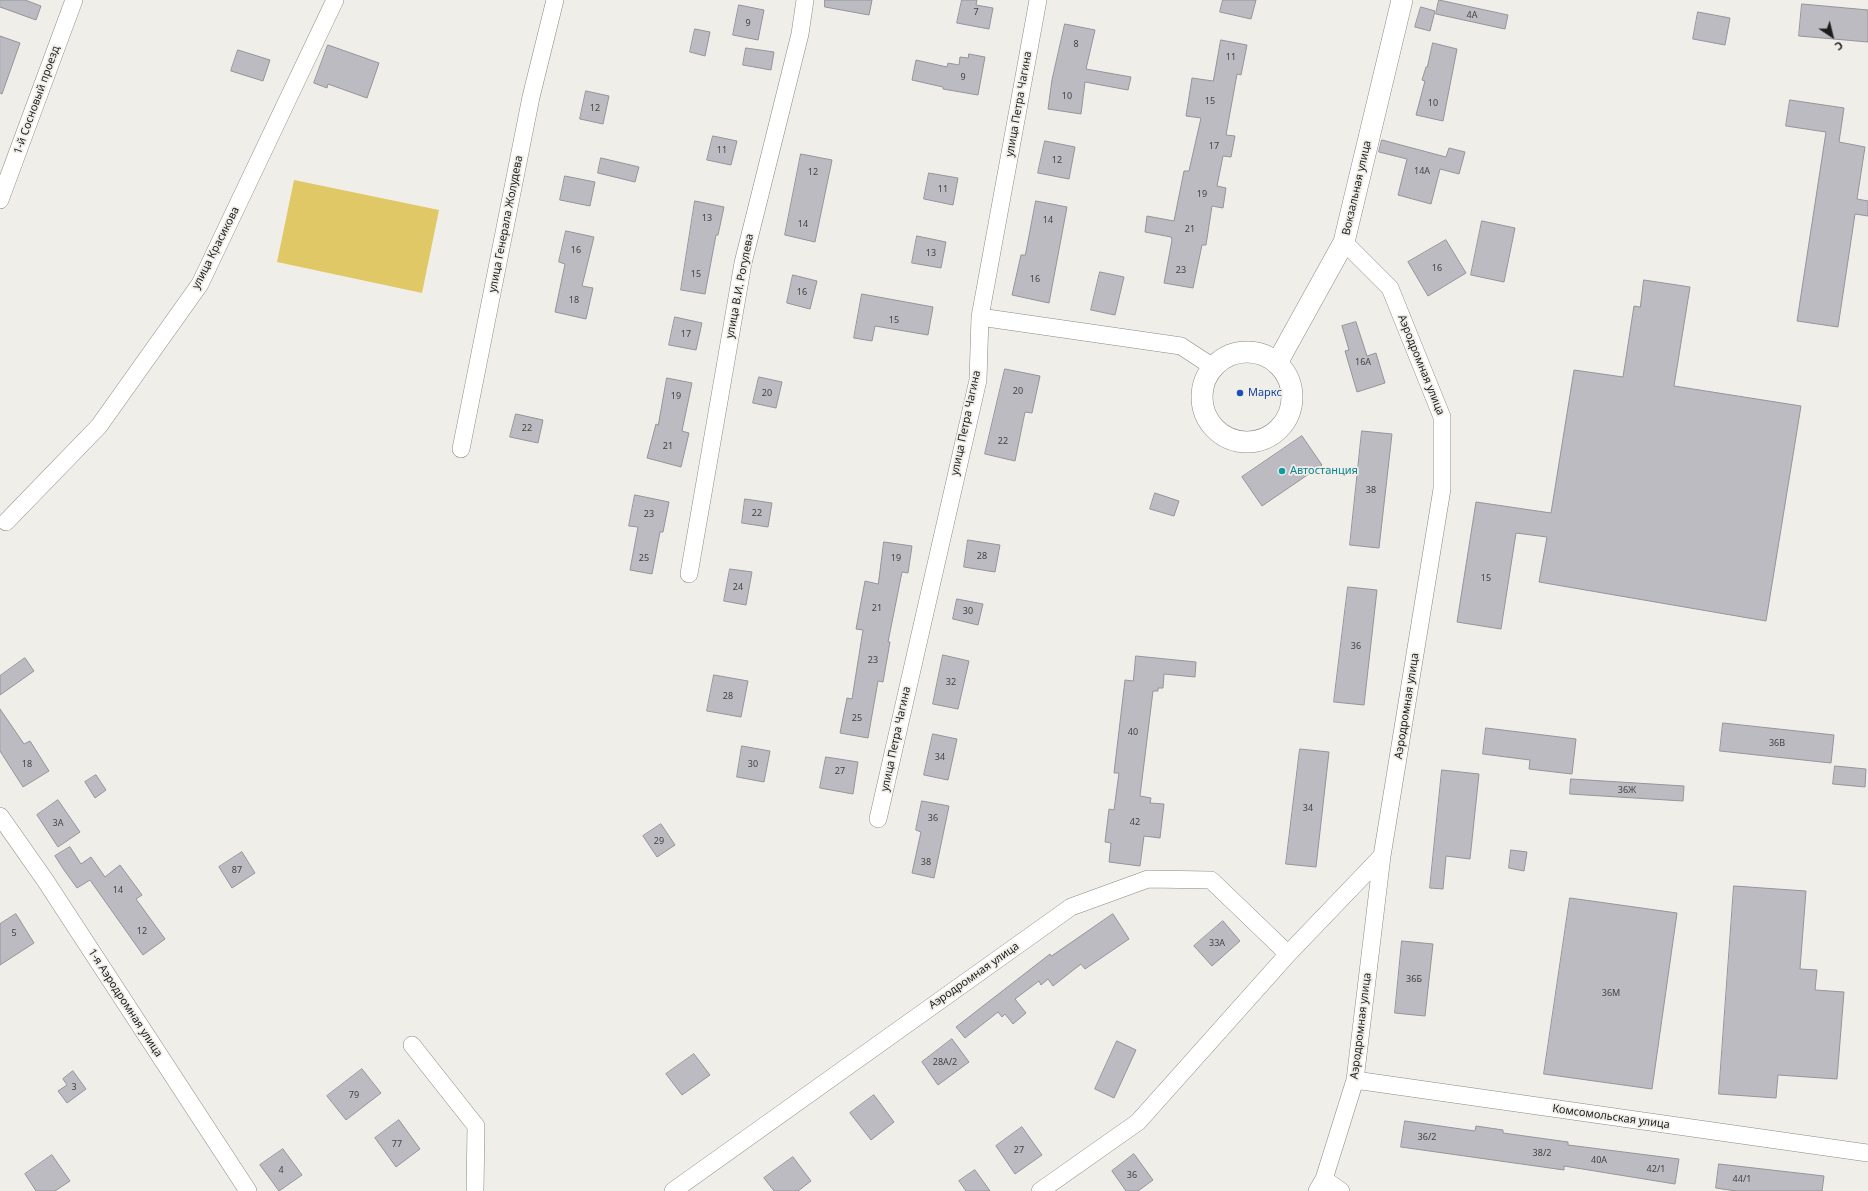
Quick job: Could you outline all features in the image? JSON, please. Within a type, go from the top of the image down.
[{"type":"street","name":"1-й Сосновый проезд","points":[[0,200],[74,0]]},
{"type":"street","name":"улица Красикова","points":[[6,522],[99,426],[200,284],[336,0]]},
{"type":"street","name":"улица Генерала Жолудева","points":[[461,449],[531,97],[555,0]]},
{"type":"street","name":"улица В.И. Рогулева","points":[[689,574],[743,263],[800,34],[805,0]]},
{"type":"street","name":"улица Петра Чагина","points":[[878,819],[978,380],[980,317],[1038,0]]},
{"type":"street","name":"Вокзальная улица","points":[[1277,363],[1344,242],[1402,0]]},
{"type":"street","name":"Аэродромная улица","points":[[1321,1185],[1355,1080],[1382,856],[1442,489],[1442,417],[1390,288],[1344,242]]},
{"type":"street","points":[[980,317],[1181,346],[1213,367]]},
{"type":"street","points":[[1244,352],[1262,354],[1277,363],[1288,377],[1293,394],[1290,412],[1282,427],[1267,438],[1250,442],[1233,440],[1217,431],[1207,417],[1202,400],[1204,382],[1213,367],[1227,356],[1244,352]]},
{"type":"street","name":"1-я Аэродромная улица","points":[[0,816],[45,880],[248,1191]]},
{"type":"street","points":[[1040,1191],[1138,1122],[1288,954],[1382,856]]},
{"type":"street","name":"Аэродромная улица","points":[[673,1191],[1071,907],[1148,879],[1211,880],[1288,954]]},
{"type":"street","points":[[412,1045],[476,1126],[474,1191]]},
{"type":"street","name":"Комсомольская улица","points":[[1355,1080],[1868,1153]]},
{"type":"street","points":[[1321,1185],[1341,1191]]},
{"type":"shaded area","points":[[294,180],[439,210],[422,293],[277,262]]},
{"type":"building","points":[[0,0],[25,0],[41,6],[36,20],[0,7]]},
{"type":"building","points":[[825,0],[872,0],[869,15],[825,7]]},
{"type":"building","points":[[962,0],[977,0],[976,5],[993,8],[989,29],[957,23]]},
{"type":"building","points":[[1223,0],[1256,0],[1251,19],[1220,12]]},
{"type":"building","points":[[1439,0],[1508,15],[1505,29],[1436,14]]},
{"type":"building","points":[[1802,4],[1868,10],[1868,42],[1799,36]]},
{"type":"building","points":[[739,5],[764,10],[758,40],[733,35]]},
{"type":"building","points":[[1421,7],[1435,11],[1430,31],[1415,27]]},
{"type":"building","points":[[1698,12],[1730,18],[1725,45],[1693,39]]},
{"type":"building","points":[[1065,24],[1095,30],[1086,69],[1131,77],[1128,90],[1085,82],[1081,114],[1048,109],[1052,80]]},
{"type":"building","points":[[695,29],[710,32],[705,56],[690,52]]},
{"type":"building","points":[[0,36],[20,43],[2,94],[0,93]]},
{"type":"building","points":[[1221,40],[1247,45],[1241,75],[1237,74],[1226,135],[1235,136],[1231,157],[1223,156],[1217,186],[1226,188],[1223,208],[1212,206],[1206,245],[1202,245],[1193,288],[1164,283],[1172,240],[1171,237],[1145,232],[1147,216],[1174,221],[1184,171],[1189,171],[1201,118],[1186,116],[1192,78],[1213,81]]},
{"type":"building","points":[[1433,43],[1457,49],[1443,121],[1416,115],[1425,81],[1422,80]]},
{"type":"building","points":[[328,45],[379,63],[367,98],[328,84],[327,88],[314,83]]},
{"type":"building","points":[[746,48],[774,52],[771,70],[743,65]]},
{"type":"building","points":[[238,50],[270,60],[263,81],[231,71]]},
{"type":"building","points":[[969,54],[985,57],[978,95],[943,89],[943,87],[912,80],[916,60],[947,67],[948,63],[959,65],[960,57],[968,58]]},
{"type":"building","points":[[586,91],[609,96],[603,124],[580,119]]},
{"type":"building","points":[[1790,100],[1844,108],[1839,142],[1865,147],[1857,199],[1868,201],[1868,216],[1855,214],[1838,327],[1797,321],[1826,132],[1786,126]]},
{"type":"building","points":[[713,136],[737,141],[731,165],[707,160]]},
{"type":"building","points":[[1382,140],[1446,157],[1449,148],[1465,152],[1459,174],[1440,169],[1431,204],[1398,195],[1407,159],[1379,152]]},
{"type":"building","points":[[1045,141],[1075,147],[1069,179],[1038,173]]},
{"type":"building","points":[[801,154],[832,160],[815,242],[785,235]]},
{"type":"building","points":[[601,158],[639,167],[635,182],[598,173]]},
{"type":"building","points":[[929,173],[958,178],[953,205],[924,199]]},
{"type":"building","points":[[565,176],[595,182],[590,206],[560,200]]},
{"type":"building","points":[[695,201],[724,207],[718,235],[716,235],[705,294],[681,290]]},
{"type":"building","points":[[1036,201],[1067,207],[1049,303],[1012,295],[1021,255],[1025,255]]},
{"type":"building","points":[[1482,221],[1515,228],[1504,282],[1471,275]]},
{"type":"building","points":[[566,231],[594,237],[582,286],[593,288],[586,319],[555,312],[565,264],[559,262]]},
{"type":"building","points":[[917,236],[946,242],[941,268],[912,263]]},
{"type":"building","points":[[1446,240],[1466,273],[1428,296],[1408,262]]},
{"type":"building","points":[[1100,272],[1124,277],[1115,315],[1091,310]]},
{"type":"building","points":[[793,275],[817,281],[810,309],[787,303]]},
{"type":"building","points":[[1644,280],[1690,287],[1674,386],[1801,406],[1766,621],[1539,582],[1547,537],[1516,533],[1501,629],[1457,622],[1476,502],[1551,513],[1574,370],[1623,377],[1634,306],[1640,307]]},
{"type":"building","points":[[862,294],[933,307],[928,335],[875,326],[872,341],[854,338]]},
{"type":"building","points":[[675,317],[702,323],[696,350],[669,345]]},
{"type":"building","points":[[1356,322],[1367,356],[1376,353],[1385,383],[1357,392],[1345,351],[1349,350],[1342,326]]},
{"type":"building","points":[[1005,369],[1040,376],[1032,413],[1025,412],[1015,461],[985,454]]},
{"type":"building","points":[[759,377],[782,382],[776,408],[753,403]]},
{"type":"building","points":[[667,378],[692,383],[682,431],[689,433],[681,467],[647,458],[656,424],[658,425]]},
{"type":"building","points":[[516,414],[543,420],[538,443],[510,437]]},
{"type":"building","points":[[1362,431],[1392,434],[1379,548],[1350,545]]},
{"type":"building","name":"Автостанция","points":[[1302,436],[1322,465],[1262,506],[1242,477]]},
{"type":"building","points":[[1155,493],[1179,501],[1174,516],[1150,509]]},
{"type":"building","points":[[635,495],[669,502],[663,532],[660,532],[652,574],[630,570],[638,527],[629,526]]},
{"type":"building","points":[[745,499],[772,503],[768,527],[742,523]]},
{"type":"building","points":[[968,540],[1000,545],[995,572],[964,567]]},
{"type":"building","points":[[884,542],[912,546],[908,573],[902,572],[888,642],[890,642],[883,682],[878,681],[868,738],[840,733],[847,698],[852,699],[863,630],[856,629],[865,581],[878,584]]},
{"type":"building","points":[[730,569],[752,572],[746,605],[724,601]]},
{"type":"building","points":[[1348,587],[1377,590],[1364,705],[1334,702]]},
{"type":"building","points":[[957,599],[983,604],[978,625],[953,619]]},
{"type":"building","points":[[943,655],[969,661],[958,709],[933,704]]},
{"type":"building","points":[[1136,656],[1196,662],[1195,677],[1164,674],[1163,688],[1158,688],[1158,691],[1153,691],[1140,796],[1151,798],[1150,803],[1164,804],[1160,838],[1144,836],[1140,866],[1109,862],[1111,843],[1105,842],[1109,809],[1114,810],[1119,773],[1114,773],[1125,680],[1133,681]]},
{"type":"building","points":[[25,658],[34,671],[0,695],[0,676]]},
{"type":"building","points":[[714,675],[748,681],[741,717],[707,711]]},
{"type":"building","points":[[0,709],[24,744],[30,741],[49,771],[23,787],[0,751]]},
{"type":"building","points":[[1723,723],[1834,735],[1831,763],[1720,751]]},
{"type":"building","points":[[1486,728],[1576,739],[1572,774],[1529,769],[1530,760],[1483,754]]},
{"type":"building","points":[[933,734],[957,739],[948,780],[924,775]]},
{"type":"building","points":[[742,746],[770,751],[764,782],[737,777]]},
{"type":"building","points":[[1300,749],[1329,752],[1316,867],[1286,864]]},
{"type":"building","points":[[826,757],[858,762],[853,794],[820,788]]},
{"type":"building","points":[[1835,766],[1866,769],[1865,787],[1833,784]]},
{"type":"building","points":[[1442,770],[1479,774],[1470,859],[1446,856],[1443,889],[1430,888]]},
{"type":"building","points":[[96,775],[106,790],[95,798],[85,782]]},
{"type":"building","points":[[1571,779],[1684,786],[1683,801],[1570,794]]},
{"type":"building","points":[[58,800],[80,832],[58,847],[37,815]]},
{"type":"building","points":[[922,801],[949,806],[934,878],[912,873],[921,832],[916,830]]},
{"type":"building","points":[[661,824],[675,845],[657,857],[643,836]]},
{"type":"building","points":[[70,847],[81,864],[91,857],[105,877],[120,865],[142,895],[136,899],[165,939],[143,955],[90,880],[77,888],[64,870],[55,856]]},
{"type":"building","points":[[1511,850],[1527,852],[1524,871],[1509,868]]},
{"type":"building","points":[[242,852],[255,873],[232,888],[219,867]]},
{"type":"building","points":[[1734,886],[1806,891],[1800,969],[1817,970],[1815,990],[1844,992],[1837,1079],[1778,1075],[1776,1098],[1719,1094]]},
{"type":"building","points":[[1570,898],[1677,913],[1652,1089],[1544,1074]]},
{"type":"building","points":[[16,914],[34,943],[0,965],[0,924]]},
{"type":"building","points":[[1113,914],[1129,939],[1085,969],[1081,964],[1053,986],[1048,979],[1041,985],[1039,981],[1015,999],[1026,1013],[1013,1024],[1005,1014],[1002,1017],[998,1012],[965,1038],[956,1027],[1050,954],[1051,956]]},
{"type":"building","points":[[1223,921],[1240,941],[1212,966],[1194,946]]},
{"type":"building","points":[[1402,941],[1433,944],[1425,1016],[1395,1013]]},
{"type":"building","points":[[952,1039],[969,1062],[938,1085],[922,1062]]},
{"type":"building","points":[[1117,1041],[1136,1050],[1114,1098],[1095,1089]]},
{"type":"building","points":[[694,1054],[710,1075],[682,1095],[666,1074]]},
{"type":"building","points":[[362,1069],[381,1093],[346,1120],[327,1096]]},
{"type":"building","points":[[73,1071],[86,1089],[67,1103],[58,1091],[67,1085],[63,1079]]},
{"type":"building","points":[[874,1095],[894,1122],[871,1140],[850,1113]]},
{"type":"building","points":[[399,1120],[420,1149],[396,1167],[375,1138]]},
{"type":"building","points":[[1405,1121],[1475,1131],[1476,1126],[1503,1130],[1503,1133],[1568,1142],[1568,1145],[1679,1159],[1675,1184],[1564,1166],[1564,1170],[1401,1147]]},
{"type":"building","points":[[1022,1127],[1042,1155],[1015,1174],[996,1146]]},
{"type":"building","points":[[283,1149],[302,1175],[279,1191],[260,1165]]},
{"type":"building","points":[[1134,1154],[1153,1180],[1138,1191],[1126,1191],[1112,1171]]},
{"type":"building","points":[[52,1155],[70,1181],[55,1191],[36,1191],[25,1174]]},
{"type":"building","points":[[793,1157],[811,1181],[798,1191],[774,1191],[764,1178]]},
{"type":"building","points":[[1719,1164],[1824,1176],[1822,1191],[1736,1191],[1716,1188]]},
{"type":"building","points":[[975,1170],[990,1191],[966,1191],[959,1181]]},
{"type":"place","name":"Маркс","points":[[1240,393]]},
{"type":"place","name":"Автостанция","points":[[1282,471]]}]
